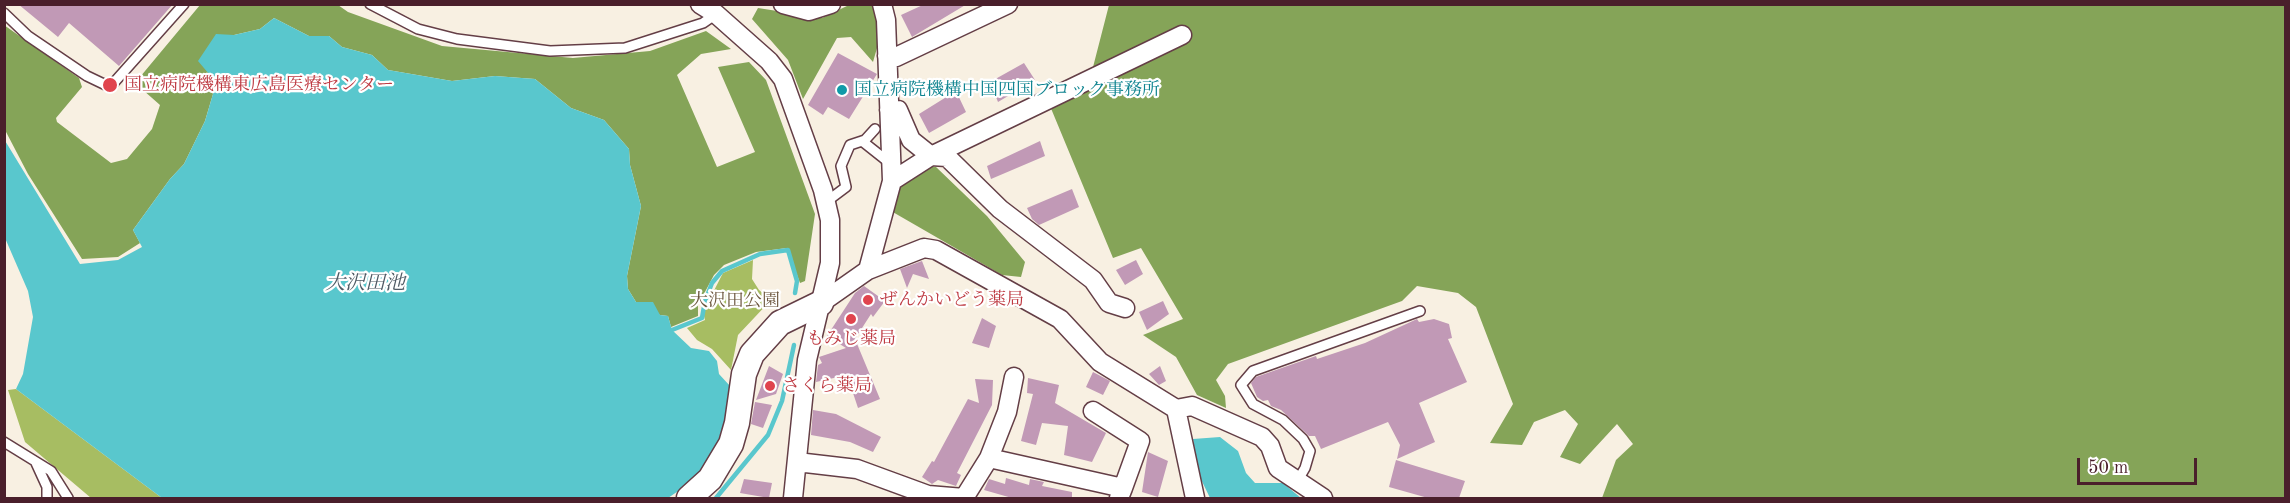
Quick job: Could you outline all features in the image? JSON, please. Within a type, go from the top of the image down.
[{"type":"street","points":[[700,4],[716,14],[769,61],[783,79],[826,202],[830,220],[830,262],[807,360],[793,498]]},
{"type":"street","points":[[783,4],[809,11],[831,4]]},
{"type":"street","points":[[868,270],[892,173],[885,10],[882,4]]},
{"type":"street","points":[[887,57],[896,57],[1008,4]]},
{"type":"street","points":[[892,173],[1182,35]]},
{"type":"street","points":[[889,110],[898,110],[911,140],[930,156],[947,157],[1000,209],[1093,280],[1109,303],[1125,308]]},
{"type":"street","points":[[689,498],[710,479],[731,444],[737,423],[744,374],[753,354],[780,322],[821,303],[868,270],[924,248],[957,260],[1060,319],[1100,362],[1176,409],[1192,406],[1262,437],[1270,446],[1278,468],[1323,498]]},
{"type":"street","points":[[797,462],[857,469],[928,495],[964,498],[989,458],[1007,412],[1014,377]]},
{"type":"street","points":[[1176,409],[1195,498]]},
{"type":"street","points":[[989,458],[1121,493],[1140,441],[1092,411]]},
{"type":"lane","points":[[4,13],[28,36],[87,76],[110,87],[184,4]]},
{"type":"lane","points":[[370,4],[418,29],[457,39],[550,51],[625,48],[703,23],[716,14]]},
{"type":"lane","points":[[826,202],[846,187],[841,166],[850,145],[862,141],[875,129]]},
{"type":"lane","points":[[862,141],[892,173]]},
{"type":"lane","points":[[1298,480],[1305,468],[1310,451],[1303,439],[1283,420],[1253,404],[1241,386],[1253,371],[1420,311]]},
{"type":"lane","points":[[4,442],[51,471],[68,498]]},
{"type":"lane","points":[[36,463],[47,487],[47,498]]},
{"type":"green space","points":[[200,5],[338,5],[348,12],[442,46],[573,58],[650,51],[706,31],[731,49],[701,54],[677,75],[717,167],[755,152],[718,67],[749,62],[766,80],[815,214],[805,281],[800,283],[787,248],[756,252],[724,265],[714,275],[698,305],[698,316],[671,327],[668,316],[660,315],[636,302],[628,289],[627,276],[641,206],[630,165],[629,149],[604,120],[571,108],[535,79],[495,76],[452,81],[388,70],[372,55],[342,47],[329,36],[309,36],[274,18],[260,29],[234,35],[209,74],[213,94],[205,121],[184,164],[170,179],[133,230],[140,243],[118,257],[82,259],[28,174],[5,130],[4,25],[79,78],[82,87],[56,118],[57,122],[111,163],[127,159],[152,129],[160,105],[135,83]]},
{"type":"green space","points":[[849,5],[874,5],[878,13],[879,41],[873,62],[851,37],[837,38],[803,99],[788,60],[752,19],[758,8],[822,18]]},
{"type":"green space","points":[[1109,5],[2285,5],[2285,498],[1602,498],[1616,460],[1633,444],[1617,424],[1580,464],[1560,457],[1578,424],[1565,410],[1534,422],[1522,445],[1490,443],[1513,404],[1476,307],[1458,293],[1417,286],[1402,301],[1228,364],[1216,380],[1225,396],[1226,408],[1197,395],[1176,357],[1143,335],[1183,319],[1141,248],[1113,258],[1050,106],[1092,71]]},
{"type":"green space","points":[[924,166],[936,167],[987,216],[1025,262],[1021,277],[1002,275],[891,211],[901,183]]},
{"type":"green space","name":"大沢田公園","points":[[753,260],[752,279],[759,290],[771,300],[738,335],[731,370],[712,349],[697,340],[687,328],[705,320],[703,312],[723,273]]},
{"type":"green space","points":[[16,389],[162,498],[91,498],[25,442],[8,390]]},
{"type":"water","name":"大沢田池","points":[[274,18],[309,36],[329,36],[342,47],[372,55],[388,70],[452,81],[495,76],[535,79],[571,108],[604,120],[629,149],[630,165],[641,206],[627,276],[628,289],[636,302],[653,302],[660,315],[668,316],[672,330],[691,348],[709,351],[717,361],[719,374],[730,386],[729,406],[716,448],[693,481],[668,498],[162,498],[16,389],[23,374],[33,317],[28,291],[5,238],[4,139],[80,264],[118,260],[142,247],[133,230],[170,179],[184,164],[205,121],[213,94],[209,74],[198,61],[216,34],[234,35],[260,29]]},
{"type":"water","points":[[1220,437],[1238,451],[1246,473],[1255,483],[1283,483],[1301,498],[1210,498],[1198,473],[1193,439]]},
{"type":"building","points":[[18,4],[173,4],[119,66],[69,23],[58,37]]},
{"type":"building","points":[[925,4],[967,4],[912,37],[901,15]]},
{"type":"building","name":"国立病院機構中国四国ブロック事務所","points":[[838,53],[877,74],[849,119],[828,107],[823,115],[808,105]]},
{"type":"building","points":[[1024,63],[1035,80],[998,102],[990,82]]},
{"type":"building","points":[[956,91],[966,112],[929,133],[919,114]]},
{"type":"building","points":[[1040,141],[1045,156],[991,179],[987,166]]},
{"type":"building","points":[[1072,189],[1079,207],[1039,225],[1032,219],[1027,208]]},
{"type":"building","points":[[1136,260],[1143,274],[1125,285],[1116,270]]},
{"type":"building","points":[[922,261],[929,279],[913,274],[907,288],[900,269]]},
{"type":"building","points":[[864,286],[885,301],[873,317],[871,314],[855,339],[880,399],[858,408],[847,375],[816,382],[818,365],[822,363],[819,357],[846,348],[827,336],[855,293]]},
{"type":"building","points":[[1163,301],[1169,314],[1147,330],[1139,312]]},
{"type":"building","points":[[982,318],[996,326],[989,348],[972,343]]},
{"type":"building","points":[[1417,319],[1419,322],[1434,319],[1449,324],[1452,338],[1448,339],[1467,382],[1419,403],[1435,442],[1397,459],[1400,445],[1388,422],[1321,449],[1315,436],[1309,436],[1281,410],[1271,406],[1268,400],[1263,401],[1257,397],[1251,383],[1256,377],[1316,356],[1317,359],[1365,343]]},
{"type":"building","points":[[769,366],[783,374],[776,394],[756,400]]},
{"type":"building","points":[[1160,366],[1166,381],[1159,385],[1149,374]]},
{"type":"building","points":[[1093,372],[1110,381],[1103,395],[1086,387]]},
{"type":"building","points":[[1028,378],[1059,385],[1055,403],[1106,433],[1092,462],[1064,455],[1068,426],[1042,423],[1036,445],[1021,441],[1033,394],[1027,393]]},
{"type":"building","points":[[975,379],[993,380],[992,405],[957,473],[961,475],[956,486],[938,480],[932,484],[922,477],[932,461],[934,462],[968,399],[979,403]]},
{"type":"building","points":[[755,402],[772,405],[763,428],[751,424]]},
{"type":"building","points":[[813,410],[836,414],[881,437],[873,452],[850,442],[811,435]]},
{"type":"building","points":[[1148,452],[1168,461],[1158,497],[1142,492]]},
{"type":"building","points":[[1396,460],[1465,481],[1459,498],[1428,498],[1389,487]]},
{"type":"building","points":[[1006,478],[1029,485],[1030,479],[1044,482],[1042,486],[1072,492],[1072,498],[1012,498],[984,490],[989,479],[1005,484]]},
{"type":"building","points":[[744,479],[772,483],[769,498],[740,493]]},
{"type":"waterway","points":[[672,330],[702,318],[712,283],[722,271],[760,254],[788,250],[797,281],[795,293]]},
{"type":"waterway","points":[[716,498],[768,435],[782,401],[794,345]]},
{"type":"place","name":"国立病院機構東広島医療センター","points":[[110,85]]},
{"type":"place","name":"国立病院機構中国四国ブロック事務所","points":[[842,90]]},
{"type":"place","name":"ぜんかいどう薬局","points":[[868,300]]},
{"type":"place","name":"もみじ薬局","points":[[851,319]]},
{"type":"place","name":"さくら薬局","points":[[770,386]]}]
